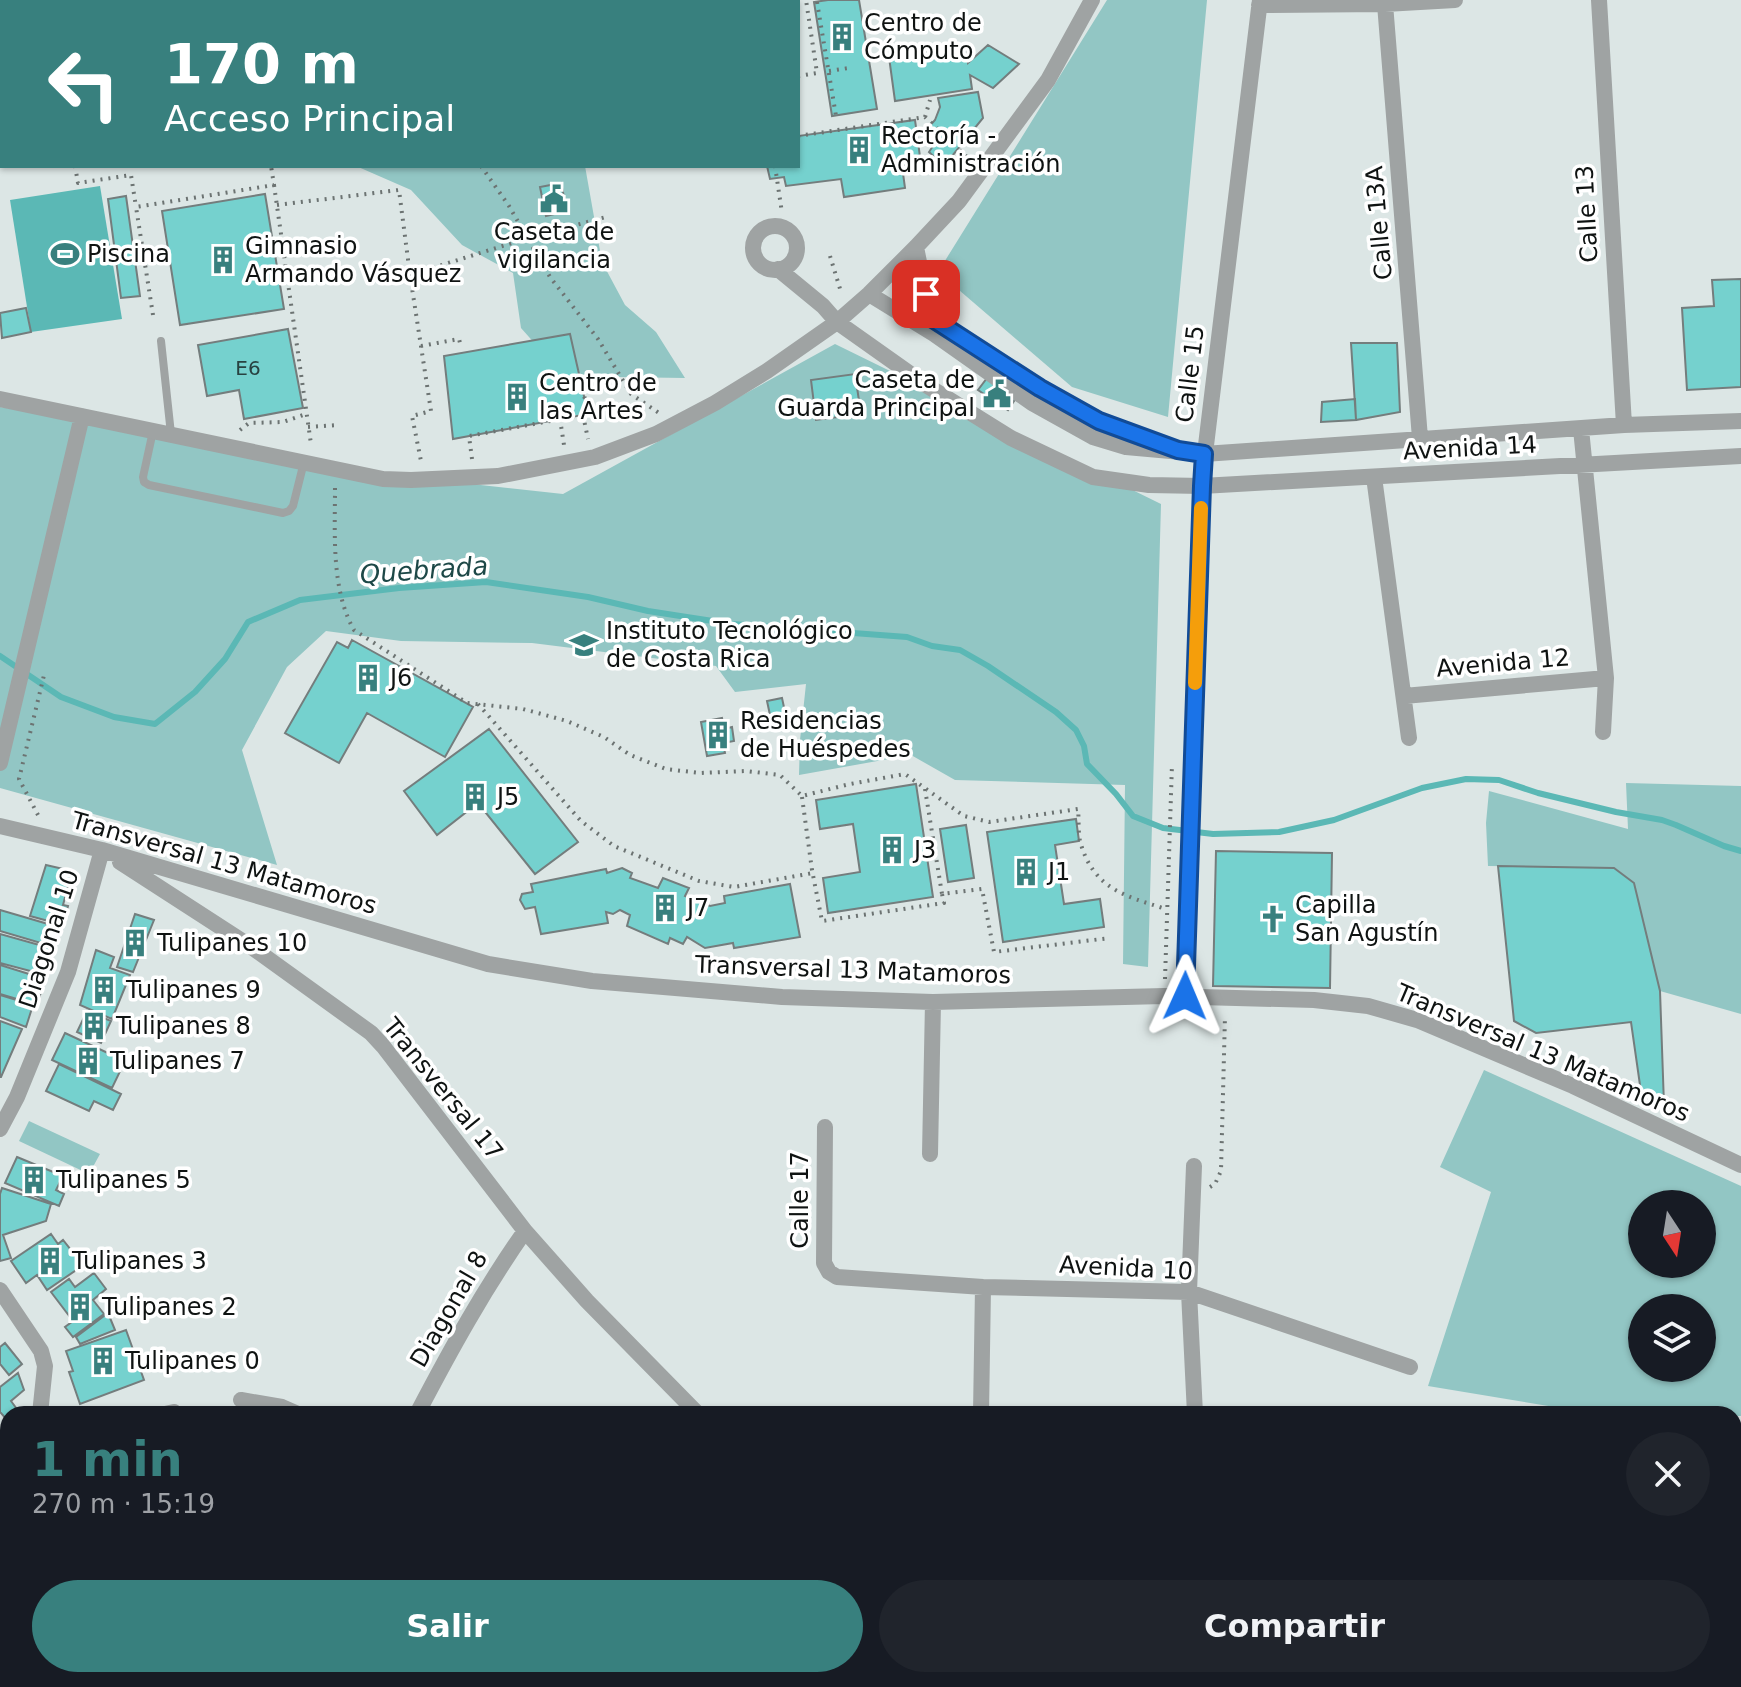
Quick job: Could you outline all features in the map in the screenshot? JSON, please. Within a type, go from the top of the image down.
[{"type":"street","points":[[0,399],[171,435],[308,457],[383,479],[498,476],[595,457],[656,434],[715,403],[837,322],[869,294],[959,201],[1048,80],[1092,0]]},
{"type":"street","points":[[1260,3],[1385,4],[1455,0]]},
{"type":"street","name":"Calle 13","points":[[1599,0],[1624,425]]},
{"type":"street","name":"Calle 15","points":[[1185,996],[1204,454],[1260,3]]},
{"type":"street","name":"Calle 13A","points":[[1385,4],[1420,438]]},
{"type":"street","points":[[916,247],[930,317],[1040,388],[1099,421],[1178,450]]},
{"type":"street","name":"Avenida 14","points":[[778,269],[823,306],[837,322],[914,377],[1001,432],[1093,477],[1149,485],[1202,486],[1741,456]]},
{"type":"street","points":[[869,294],[934,334],[1032,403],[1093,437],[1126,447],[1178,450]]},
{"type":"street","points":[[0,763],[82,416]]},
{"type":"street","name":"Avenida 14","points":[[1178,450],[1204,454],[1624,425],[1741,421]]},
{"type":"street","points":[[1581,429],[1606,678],[1603,732]]},
{"type":"street","points":[[1374,477],[1409,738]]},
{"type":"street","name":"Avenida 12","points":[[1404,696],[1606,678]]},
{"type":"street","name":"Transversal 13 Matamoros","points":[[0,826],[102,850],[488,964],[592,981],[782,997],[933,1002],[1185,996],[1314,1000],[1368,1006],[1417,1020],[1573,1086],[1741,1165]]},
{"type":"street","name":"Diagonal 10","points":[[0,1129],[17,1097],[68,972],[102,850]]},
{"type":"street","name":"Transversal 17","points":[[102,850],[253,948],[371,1033],[525,1231],[587,1301],[690,1406]]},
{"type":"street","points":[[930,1154],[933,1002]]},
{"type":"street","name":"Calle 17","points":[[825,1127],[824,1263],[829,1272]]},
{"type":"street","points":[[1194,1166],[1189,1292],[1195,1406]]},
{"type":"street","name":"Diagonal 8","points":[[421,1406],[459,1334],[525,1231]]},
{"type":"street","name":"Avenida 10","points":[[829,1272],[837,1277],[983,1287],[1189,1292],[1410,1367]]},
{"type":"street","points":[[981,1406],[983,1287]]},
{"type":"street","points":[[0,1290],[41,1351],[45,1366],[41,1406]]},
{"type":"street","points":[[241,1400],[276,1406]]},
{"type":"lane","points":[[161,341],[171,435]]},
{"type":"lane","points":[[153,431],[144,482],[283,513],[293,506],[308,457]]},
{"type":"path","points":[[800,76],[817,73],[806,0]]},
{"type":"path","points":[[817,2],[836,116]]},
{"type":"path","points":[[829,71],[849,68]]},
{"type":"path","points":[[925,117],[930,100]]},
{"type":"path","points":[[800,136],[925,117]]},
{"type":"path","points":[[925,117],[973,164]]},
{"type":"path","points":[[75,168],[78,183],[131,175],[153,315]]},
{"type":"path","points":[[271,168],[308,427],[308,457]]},
{"type":"path","points":[[482,168],[509,206],[550,277],[598,339],[631,394],[659,413]]},
{"type":"path","points":[[775,168],[782,213]]},
{"type":"path","points":[[136,207],[274,185]]},
{"type":"path","points":[[277,205],[399,190],[431,411],[412,416],[421,461]]},
{"type":"path","points":[[410,275],[606,217]]},
{"type":"path","points":[[830,256],[841,292]]},
{"type":"path","points":[[421,346],[459,339],[461,347]]},
{"type":"path","points":[[472,459],[469,436],[588,414],[581,380]]},
{"type":"path","points":[[234,434],[249,423],[283,422],[306,414]]},
{"type":"path","points":[[583,415],[588,439]]},
{"type":"path","points":[[560,419],[564,446]]},
{"type":"path","points":[[308,427],[338,425]]},
{"type":"path","points":[[334,482],[335,559],[345,615],[354,630],[467,703],[523,709],[567,721],[604,737],[630,755],[666,769],[780,775],[802,796],[822,921],[944,903],[925,789]]},
{"type":"path","points":[[45,671],[19,779],[50,838]]},
{"type":"path","points":[[478,704],[581,821],[614,846],[699,881],[734,887],[813,873]]},
{"type":"path","points":[[1164,996],[1173,751]]},
{"type":"path","points":[[802,796],[905,774],[964,816],[989,822],[1078,809],[1080,841],[1093,870],[1108,888],[1186,916]]},
{"type":"path","points":[[942,894],[982,889],[994,952],[1110,938]]},
{"type":"path","points":[[1193,1190],[1205,1190],[1215,1184],[1221,1171],[1225,997]]},
{"type":"shaded area","points":[[1107,0],[1207,0],[1168,417],[1072,387],[938,272]]},
{"type":"shaded area","points":[[361,168],[585,168],[602,262],[625,305],[656,332],[685,378],[617,377],[569,382],[521,328],[513,273],[462,245],[411,190]]},
{"type":"shaded area","name":"Piscina","points":[[100,186],[122,319],[31,332],[10,200]]},
{"type":"shaded area","points":[[835,344],[1161,504],[1148,967],[1123,964],[1125,785],[955,780],[911,755],[799,775],[806,684],[735,692],[716,666],[532,643],[401,641],[326,631],[287,667],[242,750],[277,865],[0,788],[0,407],[145,430],[336,469],[563,494]]},
{"type":"shaded area","points":[[1626,783],[1741,786],[1741,1014],[1660,991],[1634,883],[1615,868],[1488,866],[1486,823],[1489,791],[1628,829]]},
{"type":"shaded area","points":[[1484,1070],[1741,1186],[1741,1406],[1549,1406],[1428,1386],[1491,1192],[1440,1167]]},
{"type":"shaded area","points":[[29,1121],[100,1154],[89,1174],[19,1141]]},
{"type":"building","name":"Centro de Cómputo","points":[[859,0],[877,109],[832,116],[814,2]]},
{"type":"building","points":[[988,45],[1019,64],[993,88],[970,75],[972,89],[895,101],[889,57],[966,46],[968,63]]},
{"type":"building","points":[[978,92],[983,118],[944,166],[929,152],[937,140],[926,130],[935,120],[940,107],[938,98]]},
{"type":"building","name":"Rectoría - Administración","points":[[915,120],[921,164],[902,166],[905,188],[844,197],[841,179],[786,186],[784,177],[770,179],[767,168],[800,168],[800,136]]},
{"type":"building","name":"Caseta de vigilancia","points":[[561,183],[567,211],[546,216],[540,187]]},
{"type":"building","name":"Gimnasio Armando Vásquez","points":[[265,194],[284,309],[180,325],[162,211]]},
{"type":"building","name":"Piscina","points":[[126,196],[140,296],[121,298],[108,199]]},
{"type":"building","points":[[1741,279],[1741,387],[1687,390],[1682,308],[1714,306],[1712,280]]},
{"type":"building","points":[[26,308],[31,332],[2,338],[0,313]]},
{"type":"building","points":[[288,329],[303,408],[244,419],[239,390],[207,396],[198,345]]},
{"type":"building","name":"Centro de las Artes","points":[[570,334],[588,414],[453,439],[444,356]]},
{"type":"building","points":[[1351,343],[1397,343],[1400,412],[1356,420]]},
{"type":"building","points":[[855,374],[861,414],[816,420],[811,380]]},
{"type":"building","name":"Caseta de Guarda Principal","points":[[987,378],[1016,398],[1008,410],[978,390]]},
{"type":"building","points":[[1355,399],[1356,420],[1321,422],[1322,402]]},
{"type":"building","name":"J6","points":[[352,640],[473,707],[445,757],[367,713],[339,763],[285,733],[337,642],[348,648]]},
{"type":"building","name":"Residencias de Huéspedes","points":[[782,698],[788,726],[773,729],[767,701]]},
{"type":"building","name":"Residencias de Huéspedes","points":[[722,718],[724,729],[732,727],[734,741],[723,743],[725,753],[707,756],[701,722]]},
{"type":"building","name":"J5","points":[[489,729],[578,842],[535,874],[478,803],[437,835],[404,791]]},
{"type":"building","name":"J3","points":[[916,784],[933,897],[828,913],[823,878],[860,872],[853,824],[820,829],[816,800]]},
{"type":"building","name":"J1","points":[[1076,819],[1079,841],[1055,845],[1064,904],[1100,899],[1104,927],[1003,942],[987,832]]},
{"type":"building","points":[[966,825],[974,878],[948,882],[940,829]]},
{"type":"building","name":"Capilla San Agustín","points":[[1216,851],[1332,853],[1330,988],[1213,986]]},
{"type":"building","points":[[46,865],[72,871],[63,905],[68,906],[63,925],[30,916]]},
{"type":"building","points":[[1498,866],[1614,868],[1634,883],[1660,991],[1664,1105],[1641,1092],[1631,1022],[1536,1033],[1514,1021]]},
{"type":"building","name":"J7","points":[[622,868],[632,873],[630,878],[658,888],[663,878],[689,888],[685,896],[710,906],[725,903],[724,896],[790,884],[800,937],[734,948],[733,943],[705,948],[687,937],[683,944],[670,938],[668,944],[627,926],[630,915],[620,910],[613,914],[606,912],[608,923],[541,934],[535,907],[525,909],[520,900],[522,894],[533,892],[531,884]]},
{"type":"building","points":[[0,910],[48,924],[44,936],[53,938],[51,946],[0,931]]},
{"type":"building","name":"Tulipanes 10","points":[[135,914],[154,920],[133,972],[117,967]]},
{"type":"building","points":[[0,934],[50,948],[47,963],[36,960],[34,972],[0,963]]},
{"type":"building","name":"Tulipanes 9","points":[[96,950],[114,957],[110,968],[130,975],[112,1019],[80,1005]]},
{"type":"building","points":[[0,965],[45,979],[37,1005],[0,994]]},
{"type":"building","points":[[0,995],[33,1005],[26,1027],[0,1017]]},
{"type":"building","name":"Tulipanes 8","points":[[87,1011],[111,1021],[101,1043],[77,1032]]},
{"type":"building","points":[[0,1021],[22,1029],[1,1077],[0,1077]]},
{"type":"building","name":"Tulipanes 7","points":[[65,1033],[125,1061],[112,1088],[52,1060]]},
{"type":"building","points":[[59,1064],[121,1094],[113,1110],[94,1101],[89,1111],[46,1091]]},
{"type":"building","name":"Tulipanes 5","points":[[17,1157],[63,1176],[56,1190],[64,1194],[59,1206],[5,1183]]},
{"type":"building","points":[[2,1188],[51,1204],[46,1221],[3,1235],[11,1258],[0,1261],[0,1194]]},
{"type":"building","name":"Tulipanes 3","points":[[51,1234],[58,1244],[63,1240],[75,1255],[81,1251],[88,1262],[47,1290],[37,1275],[26,1283],[11,1261]]},
{"type":"building","name":"Tulipanes 2","points":[[94,1273],[106,1289],[93,1300],[104,1314],[73,1337],[65,1327],[73,1321],[51,1292],[69,1279],[75,1287]]},
{"type":"building","points":[[108,1313],[115,1330],[80,1344],[76,1337]]},
{"type":"building","name":"Tulipanes 0","points":[[126,1330],[144,1380],[80,1404],[69,1372],[73,1371],[66,1351]]},
{"type":"building","points":[[5,1343],[22,1364],[9,1375],[0,1364],[0,1347]]},
{"type":"building","points":[[18,1373],[24,1390],[11,1401],[15,1406],[0,1406],[0,1387]]},
{"type":"waterway","name":"Quebrada","points":[[0,656],[61,697],[114,717],[155,724],[195,692],[225,659],[248,622],[300,600],[399,588],[486,582],[732,624],[907,637],[932,646],[960,650],[1056,712],[1076,730],[1084,746],[1087,764],[1133,816],[1163,828],[1213,834],[1279,832],[1334,820],[1422,788],[1466,779],[1499,780],[1538,793],[1662,820],[1741,851]]},
{"type":"slow traffic","points":[[1195,683],[1201,508]]},
{"type":"place","name":"Centro de Cómputo","points":[[842,37]]},
{"type":"place","name":"Rectoría - Administración","points":[[859,150]]},
{"type":"place","name":"Caseta de vigilancia","points":[[554,199]]},
{"type":"place","name":"Piscina","points":[[65,254]]},
{"type":"place","name":"Gimnasio Armando Vásquez","points":[[223,260]]},
{"type":"place","name":"Caseta de Guarda Principal","points":[[997,394]]},
{"type":"place","name":"Centro de las Artes","points":[[517,397]]},
{"type":"place","name":"Instituto Tecnológico de Costa Rica","points":[[584,645]]},
{"type":"place","name":"J6","points":[[368,678]]},
{"type":"place","name":"Residencias de Huéspedes","points":[[718,735]]},
{"type":"place","name":"J5","points":[[475,797]]},
{"type":"place","name":"J3","points":[[892,850]]},
{"type":"place","name":"J1","points":[[1026,872]]},
{"type":"place","name":"J7","points":[[665,908]]},
{"type":"place","name":"Capilla San Agustín","points":[[1273,919]]},
{"type":"place","name":"Tulipanes 10","points":[[135,943]]},
{"type":"place","name":"Tulipanes 9","points":[[104,990]]},
{"type":"place","name":"Tulipanes 8","points":[[94,1026]]},
{"type":"place","name":"Tulipanes 7","points":[[88,1061]]},
{"type":"place","name":"Tulipanes 5","points":[[34,1180]]},
{"type":"place","name":"Tulipanes 3","points":[[50,1261]]},
{"type":"place","name":"Tulipanes 2","points":[[80,1307]]},
{"type":"place","name":"Tulipanes 0","points":[[103,1361]]},
{"type":"route","points":[[926,294],[930,317],[1040,388],[1099,421],[1178,450],[1204,454],[1185,996]]}]
